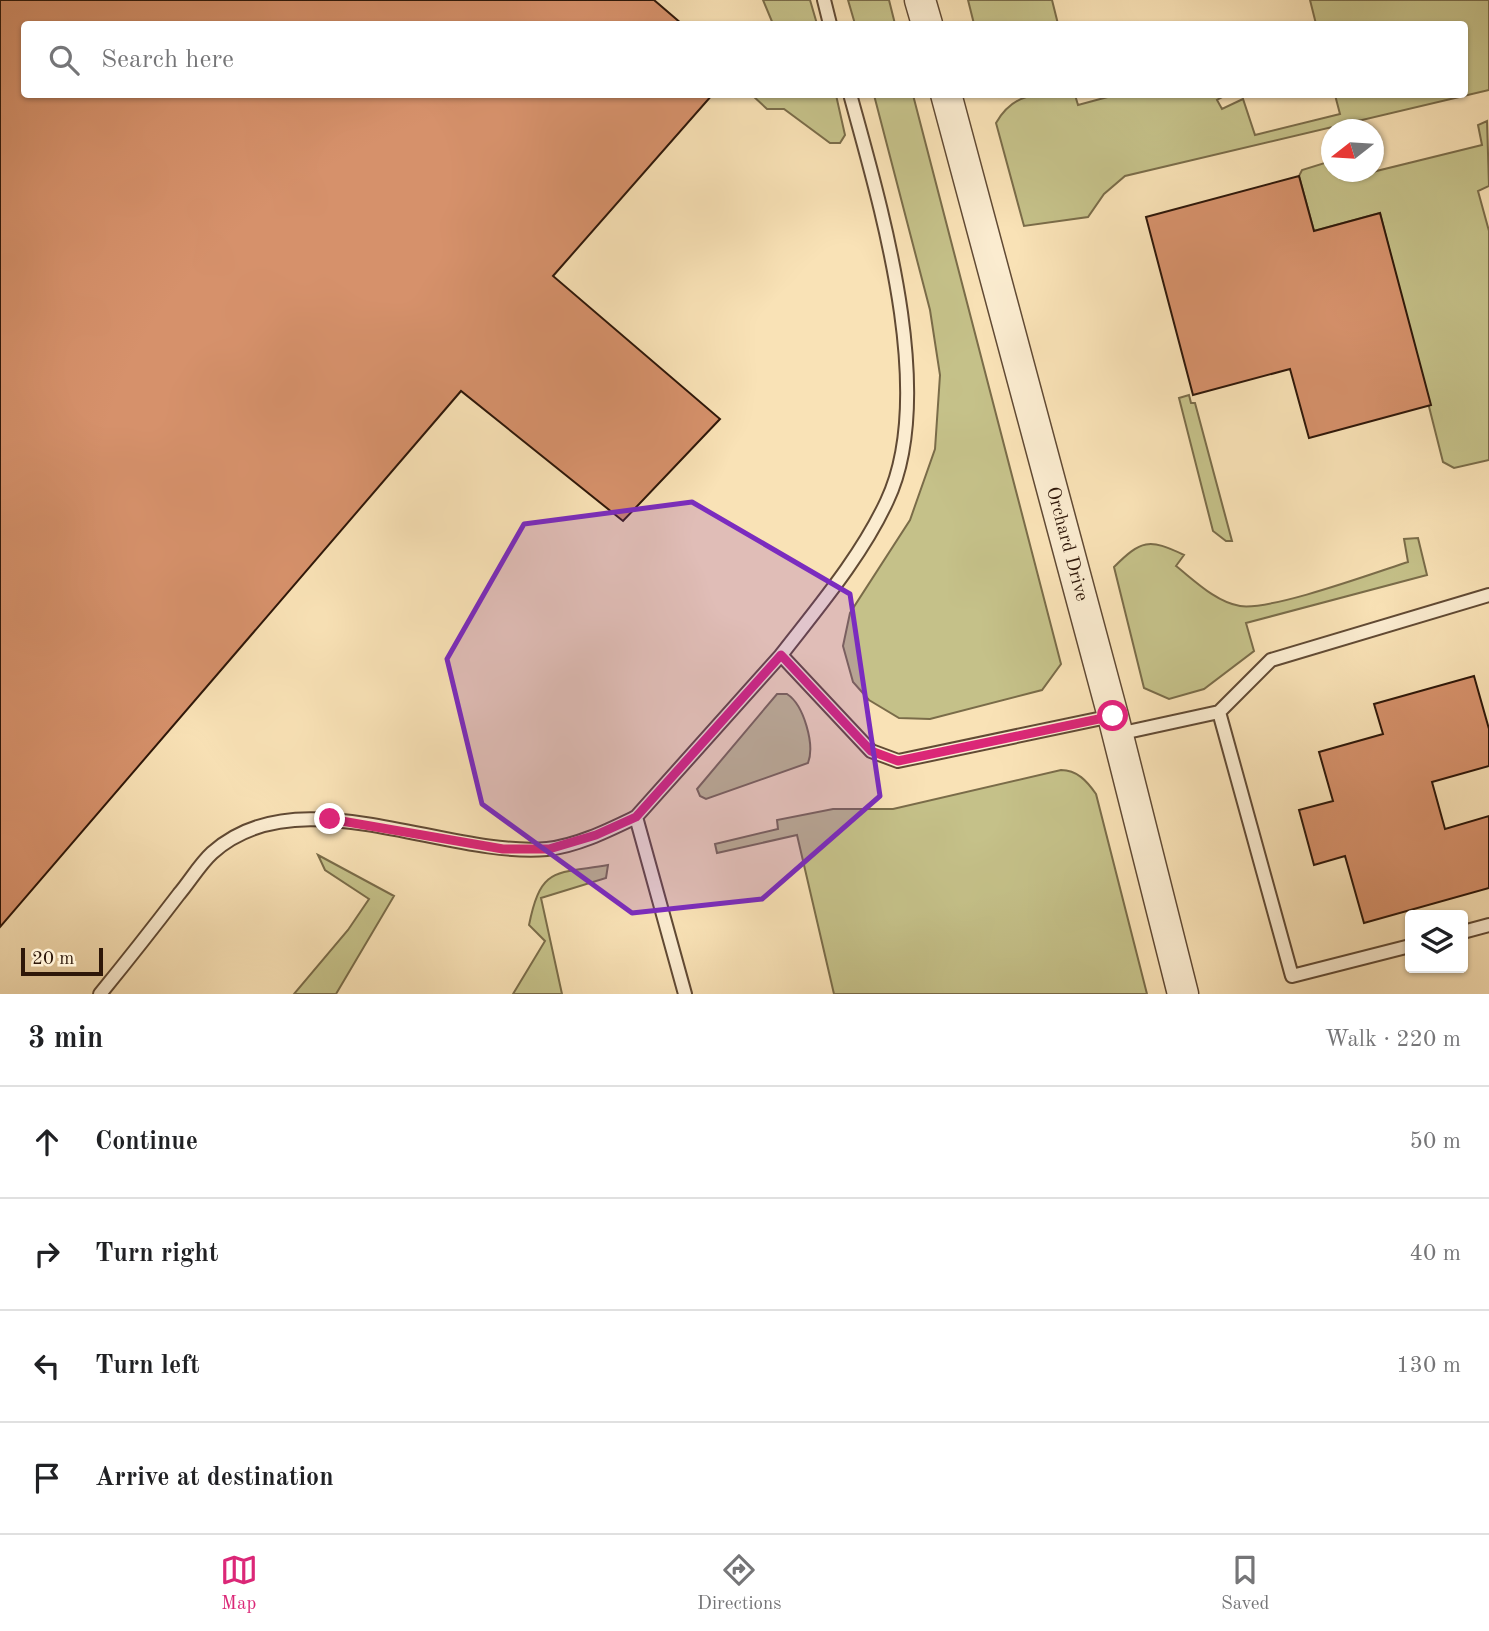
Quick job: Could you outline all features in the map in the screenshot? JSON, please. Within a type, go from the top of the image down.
[{"type":"street","points":[[920,0],[926,21]]},
{"type":"street","name":"Orchard Drive","points":[[947,98],[1115,725],[1183,994]]},
{"type":"lane","points":[[824,0],[829,21]]},
{"type":"lane","points":[[100,994],[213,853],[254,828],[288,821],[330,819],[503,849],[549,849],[596,835],[636,817],[781,655],[853,560],[888,500],[899,466],[908,404],[888,237],[851,98]]},
{"type":"lane","points":[[781,655],[871,751],[898,761],[1115,725],[1219,712],[1271,660],[1489,595]]},
{"type":"lane","points":[[1219,712],[1292,976],[1405,947]]},
{"type":"lane","points":[[636,817],[685,994]]},
{"type":"lane","points":[[1468,931],[1489,925]]},
{"type":"highlighted area","points":[[692,502],[850,594],[880,796],[762,899],[632,913],[482,804],[447,659],[524,524]]},
{"type":"shaded area","points":[[763,0],[810,0],[816,21],[772,21]]},
{"type":"shaded area","points":[[848,0],[889,0],[894,21],[854,21]]},
{"type":"shaded area","points":[[968,0],[1052,0],[1057,21],[973,21]]},
{"type":"shaded area","points":[[1310,0],[1489,0],[1489,90],[1468,95],[1468,21],[1315,21]]},
{"type":"shaded area","points":[[755,98],[837,98],[845,135],[840,143],[830,143],[784,109],[767,109]]},
{"type":"shaded area","points":[[875,98],[914,98],[1061,664],[1042,690],[930,719],[899,718],[869,700],[853,682],[843,646],[850,613],[910,520],[935,449],[940,375],[930,310]]},
{"type":"shaded area","points":[[1023,98],[1076,98],[1078,105],[1104,98],[1221,98],[1217,100],[1222,109],[1243,99],[1255,135],[1340,114],[1336,98],[1455,98],[1366,119],[1321,119],[1321,130],[1125,176],[1104,194],[1088,217],[1024,226],[996,123],[1003,112]]},
{"type":"shaded area","points":[[1487,121],[1489,186],[1478,191],[1489,231],[1489,460],[1454,468],[1443,462],[1380,213],[1314,231],[1299,176],[1302,170],[1321,164],[1321,182],[1384,182],[1384,169],[1482,145],[1478,125]]},
{"type":"shaded area","points":[[1189,395],[1191,403],[1195,403],[1232,541],[1226,541],[1213,531],[1179,398]]},
{"type":"shaded area","points":[[1418,538],[1427,575],[1246,623],[1254,651],[1204,689],[1169,699],[1144,688],[1114,567],[1131,551],[1146,544],[1154,544],[1184,555],[1176,566],[1206,590],[1231,604],[1254,606],[1322,590],[1408,562],[1404,539]]},
{"type":"shaded area","points":[[777,694],[787,694],[793,699],[803,716],[809,736],[808,763],[706,799],[700,796],[697,789]]},
{"type":"shaded area","points":[[1061,770],[1081,777],[1096,794],[1147,994],[834,994],[797,835],[717,853],[715,844],[778,829],[777,820],[833,809],[893,809]]},
{"type":"shaded area","points":[[318,855],[394,896],[336,994],[294,994],[348,930],[369,899],[325,870]]},
{"type":"shaded area","points":[[608,865],[606,878],[541,898],[562,994],[513,994],[545,941],[529,925],[539,892],[545,882],[563,872]]},
{"type":"building","points":[[0,0],[654,0],[678,21],[21,21],[21,98],[709,98],[553,276],[720,419],[623,521],[461,391],[0,927]]},
{"type":"building","points":[[1299,176],[1314,231],[1380,213],[1431,405],[1309,438],[1290,369],[1193,395],[1146,217]]},
{"type":"building","points":[[1474,676],[1489,729],[1489,766],[1432,782],[1445,829],[1489,816],[1489,888],[1364,923],[1345,856],[1314,865],[1299,810],[1333,801],[1319,752],[1383,734],[1374,704]]},
{"type":"route","points":[[330,819],[503,849],[549,849],[596,835],[636,817],[781,655],[871,751],[898,761],[1113,716]]}]
